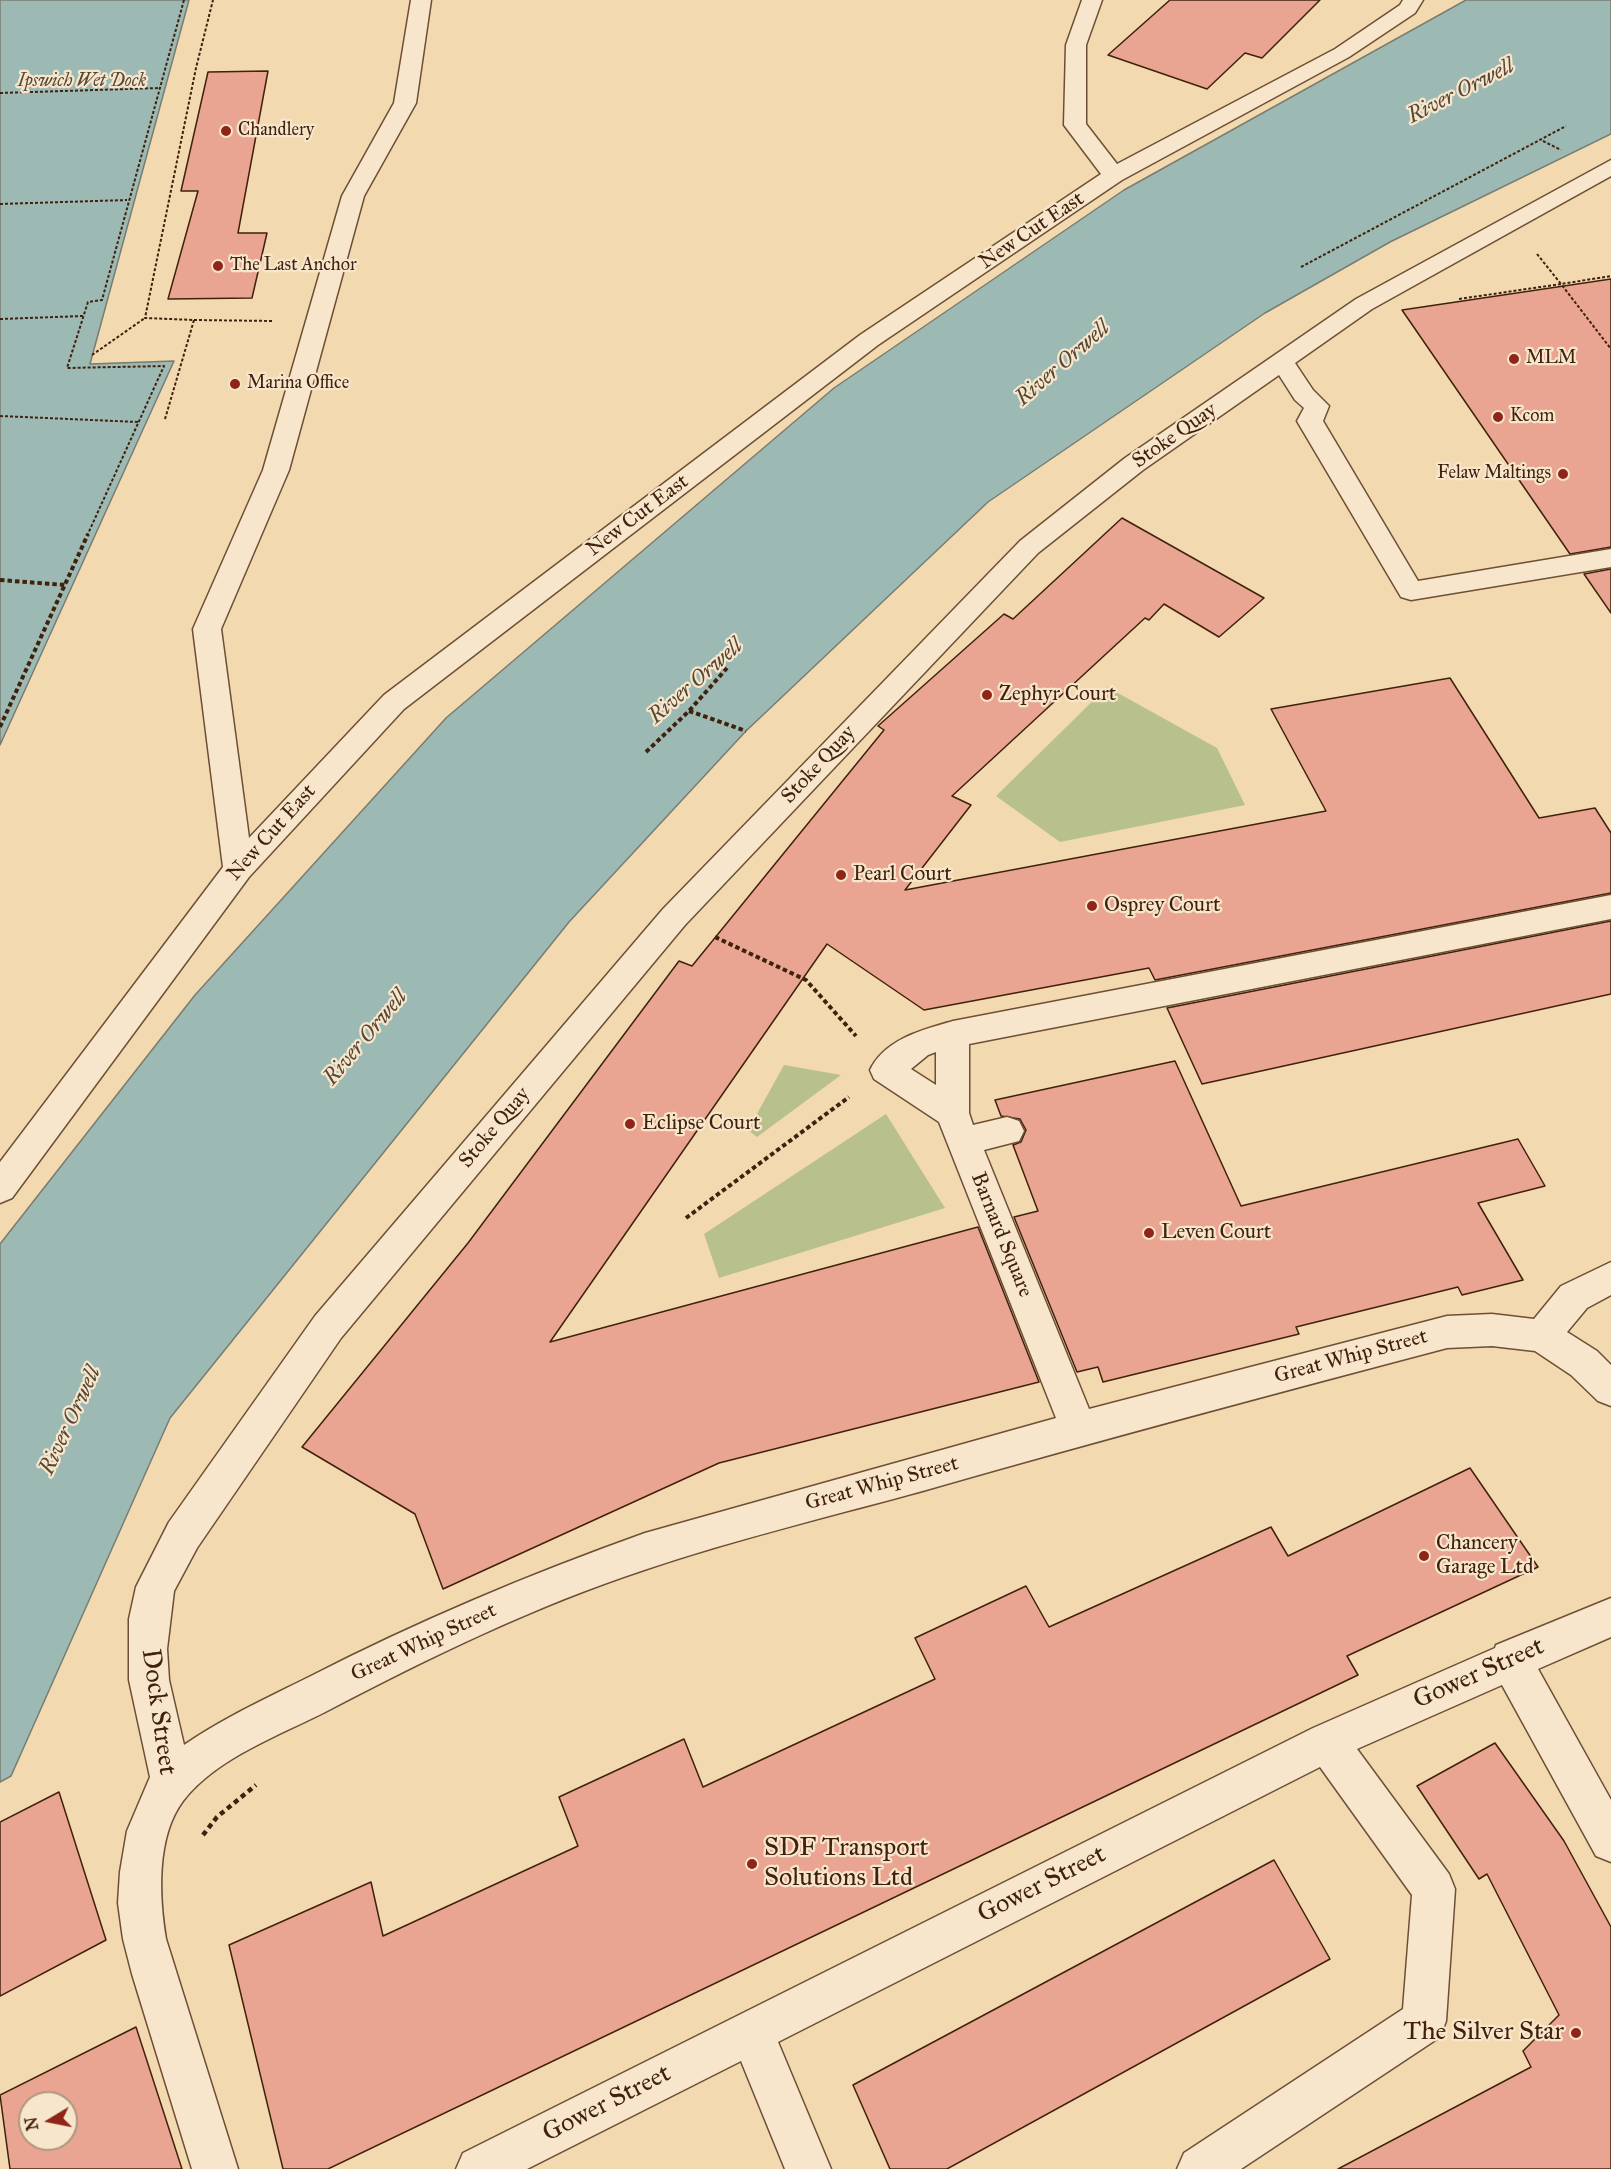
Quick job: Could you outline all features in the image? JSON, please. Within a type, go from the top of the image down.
[{"type":"street","points":[[238,869],[207,629],[276,470],[353,196],[405,103],[421,0]]},
{"type":"street","points":[[1092,0],[1076,45],[1075,125],[1114,175]]},
{"type":"street","name":"New Cut East","points":[[0,1188],[238,869],[394,702],[869,340],[1114,175],[1342,54],[1408,9],[1413,0]]},
{"type":"street","name":"Stoke Quay","points":[[183,1535],[328,1328],[674,917],[1029,547],[1134,464],[1365,304],[1611,167]]},
{"type":"street","points":[[1282,362],[1304,395],[1317,406],[1310,421],[1411,591],[1611,558]]},
{"type":"street","points":[[1007,1131],[958,1127],[886,1070],[916,1045],[953,1034],[1611,907]]},
{"type":"street","points":[[953,1034],[958,1127]]},
{"type":"street","name":"Barnard Square","points":[[958,1127],[1079,1429]]},
{"type":"street","points":[[1611,1277],[1574,1297],[1542,1336],[1584,1363],[1611,1389]]},
{"type":"street","name":"Great Whip Street","points":[[172,1782],[230,1741],[390,1656],[584,1572],[700,1533],[1079,1429],[1447,1332],[1492,1330],[1542,1336]]},
{"type":"street","name":"Dock Street","points":[[183,1535],[155,1587],[149,1619],[147,1649],[149,1680],[172,1782],[157,1804],[146,1843],[140,1886],[142,1922],[150,1963],[215,2169]]},
{"type":"street","name":"Gower Street","points":[[479,2169],[1327,1742],[1510,1659],[1611,1617]]},
{"type":"street","points":[[1510,1659],[1611,1840]]},
{"type":"street","points":[[1200,2169],[1424,2021],[1434,1889],[1327,1742]]},
{"type":"street","points":[[751,2031],[808,2169]]},
{"type":"path","points":[[0,727],[164,366],[67,368],[88,302],[102,300],[127,200],[184,0]]},
{"type":"path","points":[[145,318],[196,69],[213,0]]},
{"type":"path","points":[[0,93],[159,88]]},
{"type":"path","points":[[1301,267],[1566,126]]},
{"type":"path","points":[[0,204],[127,200]]},
{"type":"path","points":[[1512,222],[1611,349]]},
{"type":"path","points":[[1561,284],[1611,276]]},
{"type":"path","points":[[0,319],[84,316]]},
{"type":"path","points":[[92,355],[145,318],[318,322]]},
{"type":"path","points":[[165,419],[194,320]]},
{"type":"path","points":[[0,416],[138,422]]},
{"type":"path","points":[[0,580],[65,585]]},
{"type":"path","points":[[646,752],[689,711],[727,668]]},
{"type":"path","points":[[689,711],[746,731]]},
{"type":"path","points":[[674,917],[806,980],[886,1070],[686,1218]]},
{"type":"path","points":[[195,1845],[217,1817],[263,1779]]},
{"type":"green space","points":[[1107,687],[1217,748],[1245,805],[1060,842],[996,796]]},
{"type":"green space","points":[[784,1065],[841,1075],[757,1137],[748,1130]]},
{"type":"green space","points":[[886,1114],[945,1208],[719,1278],[704,1234]]},
{"type":"water","name":"Ipswich Wet Dock","points":[[0,0],[189,0],[90,364],[174,361],[0,745]]},
{"type":"water","name":"River Orwell","points":[[1466,0],[1611,0],[1611,134],[1390,242],[1265,313],[988,502],[746,731],[569,922],[170,1418],[11,1776],[0,1782],[0,1244],[195,995],[446,718],[834,388],[1124,190]]},
{"type":"building","points":[[1170,0],[1320,0],[1262,58],[1245,53],[1207,89],[1108,55]]},
{"type":"building","points":[[268,71],[238,233],[267,233],[252,298],[168,299],[198,191],[181,191],[208,72]]},
{"type":"building","name":"Felaw Maltings","points":[[1611,279],[1611,547],[1570,554],[1402,310]]},
{"type":"building","points":[[1122,518],[1264,598],[1219,637],[1164,604],[1149,620],[1145,618],[952,796],[971,805],[905,890],[1326,811],[1271,709],[1450,678],[1539,818],[1595,808],[1611,833],[1611,893],[1155,980],[1149,968],[924,1010],[827,944],[550,1342],[978,1227],[1039,1382],[719,1463],[443,1589],[415,1514],[302,1447],[468,1243],[679,961],[692,966],[884,730],[878,726],[1004,614],[1013,619]]},
{"type":"building","points":[[1611,569],[1611,613],[1584,574]]},
{"type":"building","points":[[1611,921],[1611,994],[1202,1084],[1167,1008]]},
{"type":"building","name":"Leven Court","points":[[1175,1061],[1241,1206],[1518,1139],[1545,1186],[1478,1203],[1523,1280],[1462,1295],[1458,1287],[1296,1327],[1299,1334],[1103,1382],[1098,1367],[1077,1372],[1014,1217],[1038,1211],[1013,1145],[1021,1142],[1026,1130],[1020,1119],[1001,1116],[995,1100]]},
{"type":"building","name":"SDF Transport Solutions Ltd","points":[[1470,1468],[1538,1567],[1347,1656],[1358,1675],[328,2169],[283,2169],[229,1945],[371,1882],[383,1936],[578,1846],[559,1797],[684,1739],[703,1787],[935,1679],[915,1638],[1026,1586],[1049,1627],[1271,1527],[1288,1556]]},
{"type":"building","points":[[1495,1743],[1564,1841],[1611,1927],[1611,2169],[1338,2169],[1531,2067],[1523,2051],[1559,2015],[1487,1874],[1479,1879],[1417,1786]]},
{"type":"building","points":[[59,1792],[106,1940],[0,1996],[0,1822]]},
{"type":"building","points":[[1274,1860],[1330,1959],[947,2169],[890,2169],[853,2085]]},
{"type":"building","points":[[136,2027],[182,2169],[10,2169],[0,2095]]},
{"type":"place","name":"Chandlery","points":[[226,131]]},
{"type":"place","name":"The Last Anchor","points":[[218,266]]},
{"type":"place","name":"MLM","points":[[1514,359]]},
{"type":"place","name":"Marina Office","points":[[235,384]]},
{"type":"place","name":"Kcom","points":[[1498,417]]},
{"type":"place","name":"Felaw Maltings","points":[[1563,474]]},
{"type":"place","name":"Zephyr Court","points":[[987,695]]},
{"type":"place","name":"Pearl Court","points":[[841,875]]},
{"type":"place","name":"Osprey Court","points":[[1092,906]]},
{"type":"place","name":"Eclipse Court","points":[[630,1124]]},
{"type":"place","name":"Leven Court","points":[[1149,1233]]},
{"type":"place","name":"Chancery Garage Ltd","points":[[1424,1556]]},
{"type":"place","name":"SDF Transport Solutions Ltd","points":[[752,1864]]},
{"type":"place","name":"The Silver Star","points":[[1576,2033]]}]
